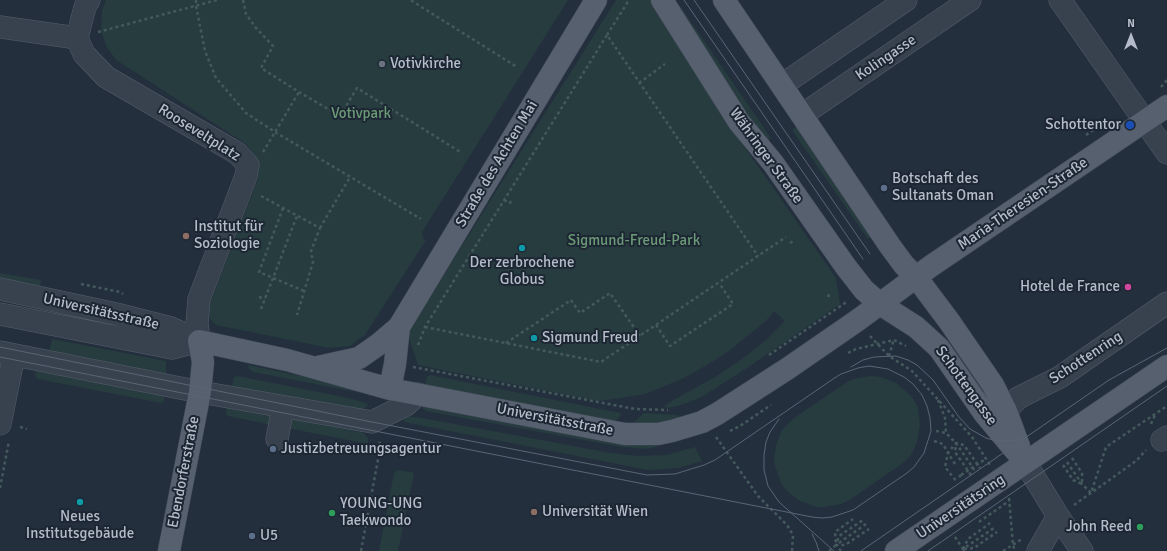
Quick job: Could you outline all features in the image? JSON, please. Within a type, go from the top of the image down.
[{"type":"main road","name":"Straße des Achten Mai","points":[[314,367],[359,358],[399,328],[596,0]]},
{"type":"main road","name":"Währinger Straße","points":[[662,0],[740,122],[773,163],[846,267],[864,290],[880,304]]},
{"type":"main road","points":[[725,0],[890,246],[904,265],[916,277]]},
{"type":"main road","name":"Maria-Theresien-Straße","points":[[880,304],[916,277],[1167,106]]},
{"type":"main road","name":"Schottengasse","points":[[916,277],[993,384],[1006,411],[1025,462]]},
{"type":"main road","name":"Schottengasse","points":[[880,304],[916,328],[939,348],[984,413],[1025,462]]},
{"type":"main road","name":"Universitätsstraße","points":[[199,341],[314,367],[390,389],[625,434],[650,434],[672,431],[702,422],[717,414],[787,369],[880,304]]},
{"type":"main road","name":"Straße des Achten Mai","points":[[390,389],[395,364],[399,328]]},
{"type":"main road","name":"Rooseveltplatz","points":[[199,341],[202,362],[200,392]]},
{"type":"main road","points":[[1025,462],[1167,366]]},
{"type":"main road","name":"Ebendorferstraße","points":[[169,551],[200,392]]},
{"type":"main road","name":"Universitätsring","points":[[896,551],[1025,462]]},
{"type":"street","points":[[0,27],[77,38],[85,7],[89,0]]},
{"type":"street","points":[[782,85],[879,8],[906,0]]},
{"type":"street","name":"Kolingasse","points":[[802,115],[970,0]]},
{"type":"street","points":[[1060,0],[1167,152]]},
{"type":"street","name":"Rooseveltplatz","points":[[77,38],[84,54],[106,77],[236,153],[248,165],[246,176],[199,299],[197,323],[199,341]]},
{"type":"street","name":"Universitätsstraße","points":[[0,289],[116,314],[171,328],[199,341]]},
{"type":"street","name":"Schottenring","points":[[1006,411],[1018,398],[1060,377],[1167,303]]},
{"type":"street","name":"Universitätsstraße","points":[[0,314],[172,348],[199,341]]},
{"type":"street","points":[[8,422],[7,353],[200,392],[372,422],[406,405],[418,394]]},
{"type":"street","points":[[378,418],[390,389]]},
{"type":"street","points":[[277,439],[283,407]]},
{"type":"street","name":"Schottengasse","points":[[1025,462],[1066,510],[1082,551]]},
{"type":"street","points":[[1038,551],[1066,510]]},
{"type":"path","points":[[196,0],[204,51],[216,78],[246,113],[275,132],[421,219]]},
{"type":"path","points":[[77,38],[217,0]]},
{"type":"path","points":[[243,0],[246,14],[256,28],[273,46],[261,68],[298,92],[340,116],[357,88],[462,153]]},
{"type":"path","points":[[412,0],[517,67]]},
{"type":"path","points":[[629,0],[425,327],[601,362],[786,237]]},
{"type":"path","points":[[607,35],[758,256]]},
{"type":"path","points":[[639,82],[665,64]]},
{"type":"path","points":[[248,165],[261,156],[298,92]]},
{"type":"path","points":[[297,315],[313,262],[311,251],[320,228],[350,177]]},
{"type":"path","points":[[261,196],[320,228]]},
{"type":"path","points":[[504,200],[510,203],[511,201]]},
{"type":"path","points":[[283,208],[259,272],[304,291]]},
{"type":"path","points":[[261,309],[297,216]]},
{"type":"path","points":[[790,243],[795,240]]},
{"type":"path","points":[[656,325],[670,346],[733,304],[718,283]]},
{"type":"path","points":[[768,356],[864,290]]},
{"type":"path","points":[[828,297],[830,292]]},
{"type":"path","points":[[506,344],[571,300],[580,313],[610,293],[640,336]]},
{"type":"path","points":[[259,297],[265,298]]},
{"type":"path","points":[[866,333],[889,356],[912,371],[937,398],[945,418],[946,433]]},
{"type":"path","points":[[889,356],[896,334]]},
{"type":"path","points":[[412,367],[635,409],[674,410]]},
{"type":"path","points":[[1091,493],[1106,447],[1167,406]]},
{"type":"path","points":[[1066,510],[1144,454],[1157,437],[1152,420],[1155,415]]},
{"type":"path","points":[[361,551],[380,454],[380,432],[378,418]]},
{"type":"path","points":[[0,488],[8,422],[27,429]]},
{"type":"path","points":[[936,432],[946,433],[956,443],[975,471]]},
{"type":"path","points":[[716,437],[758,496],[787,525],[793,535],[792,551]]},
{"type":"path","points":[[934,441],[943,444],[955,464]]},
{"type":"path","points":[[956,443],[948,453],[945,467],[956,482]]},
{"type":"path","points":[[956,443],[964,445],[980,468]]},
{"type":"path","points":[[956,443],[954,452],[970,475]]},
{"type":"path","points":[[1072,458],[1082,473],[1082,484]]},
{"type":"path","points":[[960,476],[985,460]]},
{"type":"path","points":[[1067,462],[1082,484],[1091,493]]},
{"type":"path","points":[[1063,465],[1073,480],[1082,484]]},
{"type":"path","points":[[979,522],[1010,501]]},
{"type":"path","points":[[841,551],[836,545],[835,532],[853,519]]},
{"type":"path","points":[[836,545],[839,536],[862,520]]},
{"type":"path","points":[[964,550],[968,539],[990,523]]},
{"type":"path","points":[[829,551],[866,524]]},
{"type":"path","points":[[964,550],[994,528]]},
{"type":"path","points":[[836,545],[845,545],[869,529]]},
{"type":"path","points":[[964,550],[974,548],[997,532]]},
{"type":"path","points":[[954,537],[964,550]]},
{"type":"green space","name":"Votivpark","points":[[106,0],[568,0],[422,232],[423,238],[426,240],[365,335],[350,346],[330,348],[216,325],[211,320],[208,314],[208,309],[258,178],[258,164],[253,153],[246,144],[116,60],[106,46],[101,30],[102,10]]},
{"type":"green space","name":"Sigmund-Freud-Park","points":[[616,0],[651,0],[732,129],[836,278],[840,304],[747,368],[700,398],[668,408],[664,407],[668,403],[715,377],[739,361],[765,341],[785,321],[774,311],[766,321],[729,351],[684,378],[645,394],[598,401],[418,365],[408,335],[428,300]]},
{"type":"green space","points":[[672,0],[676,0],[771,138],[768,142],[749,122]]},
{"type":"green space","points":[[796,127],[807,139],[874,236],[868,239],[792,130]]},
{"type":"green space","points":[[0,273],[41,280],[40,287],[0,281]]},
{"type":"green space","points":[[52,339],[166,361],[166,375],[49,353]]},
{"type":"green space","points":[[248,365],[350,386],[364,392],[357,392],[253,372],[249,369]]},
{"type":"green space","points":[[36,369],[165,394],[164,401],[161,403],[38,379],[35,376]]},
{"type":"green space","points":[[430,375],[620,413],[621,415],[612,425],[424,387],[427,377]]},
{"type":"green space","points":[[237,376],[329,394],[368,404],[360,411],[232,388],[234,377]]},
{"type":"green space","points":[[871,376],[881,377],[896,383],[914,400],[918,408],[920,425],[917,442],[914,449],[903,463],[851,499],[841,504],[817,507],[800,501],[782,485],[776,469],[774,461],[776,445],[782,430],[794,418],[847,382],[853,379]]},
{"type":"green space","points":[[422,402],[654,440],[657,445],[656,447],[647,449],[621,447],[426,411],[423,409]]},
{"type":"green space","points":[[227,406],[274,415],[272,425],[228,416],[226,414]]},
{"type":"green space","points":[[644,413],[678,415],[681,418],[662,424],[634,427],[635,421]]},
{"type":"green space","points":[[405,416],[611,453],[637,456],[667,455],[695,447],[702,461],[679,468],[648,470],[404,422]]},
{"type":"green space","points":[[284,417],[364,433],[368,438],[368,444],[282,427]]},
{"type":"green space","points":[[397,470],[412,472],[414,474],[398,551],[379,551],[394,473]]},
{"type":"tram line","points":[[684,0],[863,259]]},
{"type":"tram line","points":[[694,0],[870,254]]},
{"type":"tram line","points":[[0,347],[372,422],[647,475],[675,474],[715,460],[841,374],[869,366],[888,369],[904,377],[913,384],[922,395],[927,406],[931,431],[924,453],[914,467],[907,473],[853,510],[832,517],[822,518],[0,357]]},
{"type":"tram line","points":[[861,551],[1109,380],[1167,348]]},
{"type":"tram line","points":[[851,367],[863,360],[874,357],[896,356],[908,360],[917,365],[933,380],[959,417],[970,429],[986,438],[993,440],[1012,441],[1021,438]]},
{"type":"tram line","points":[[928,551],[1167,386]]},
{"type":"tram line","points":[[779,419],[770,432],[766,442],[764,470],[768,486],[779,502],[834,551]]},
{"type":"tram line","points":[[812,534],[819,551]]},
{"type":"place","name":"Votivkirche","points":[[382,64]]},
{"type":"place","name":"Schottentor","points":[[1130,125]]},
{"type":"place","name":"Botschaft des Sultanats Oman","points":[[884,188]]},
{"type":"place","name":"Institut für Soziologie","points":[[186,236]]},
{"type":"place","name":"Der zerbrochene Globus","points":[[522,248]]},
{"type":"place","name":"Hotel de France","points":[[1128,287]]},
{"type":"place","name":"Sigmund Freud","points":[[534,338]]},
{"type":"place","name":"Justizbetreuungsagentur","points":[[273,449]]},
{"type":"place","name":"Neues Institutsgebäude","points":[[80,502]]},
{"type":"place","name":"Universität Wien","points":[[534,512]]},
{"type":"place","name":"YOUNG-UNG Taekwondo","points":[[332,513]]},
{"type":"place","name":"John Reed","points":[[1140,527]]},
{"type":"place","name":"U5","points":[[252,536]]}]
